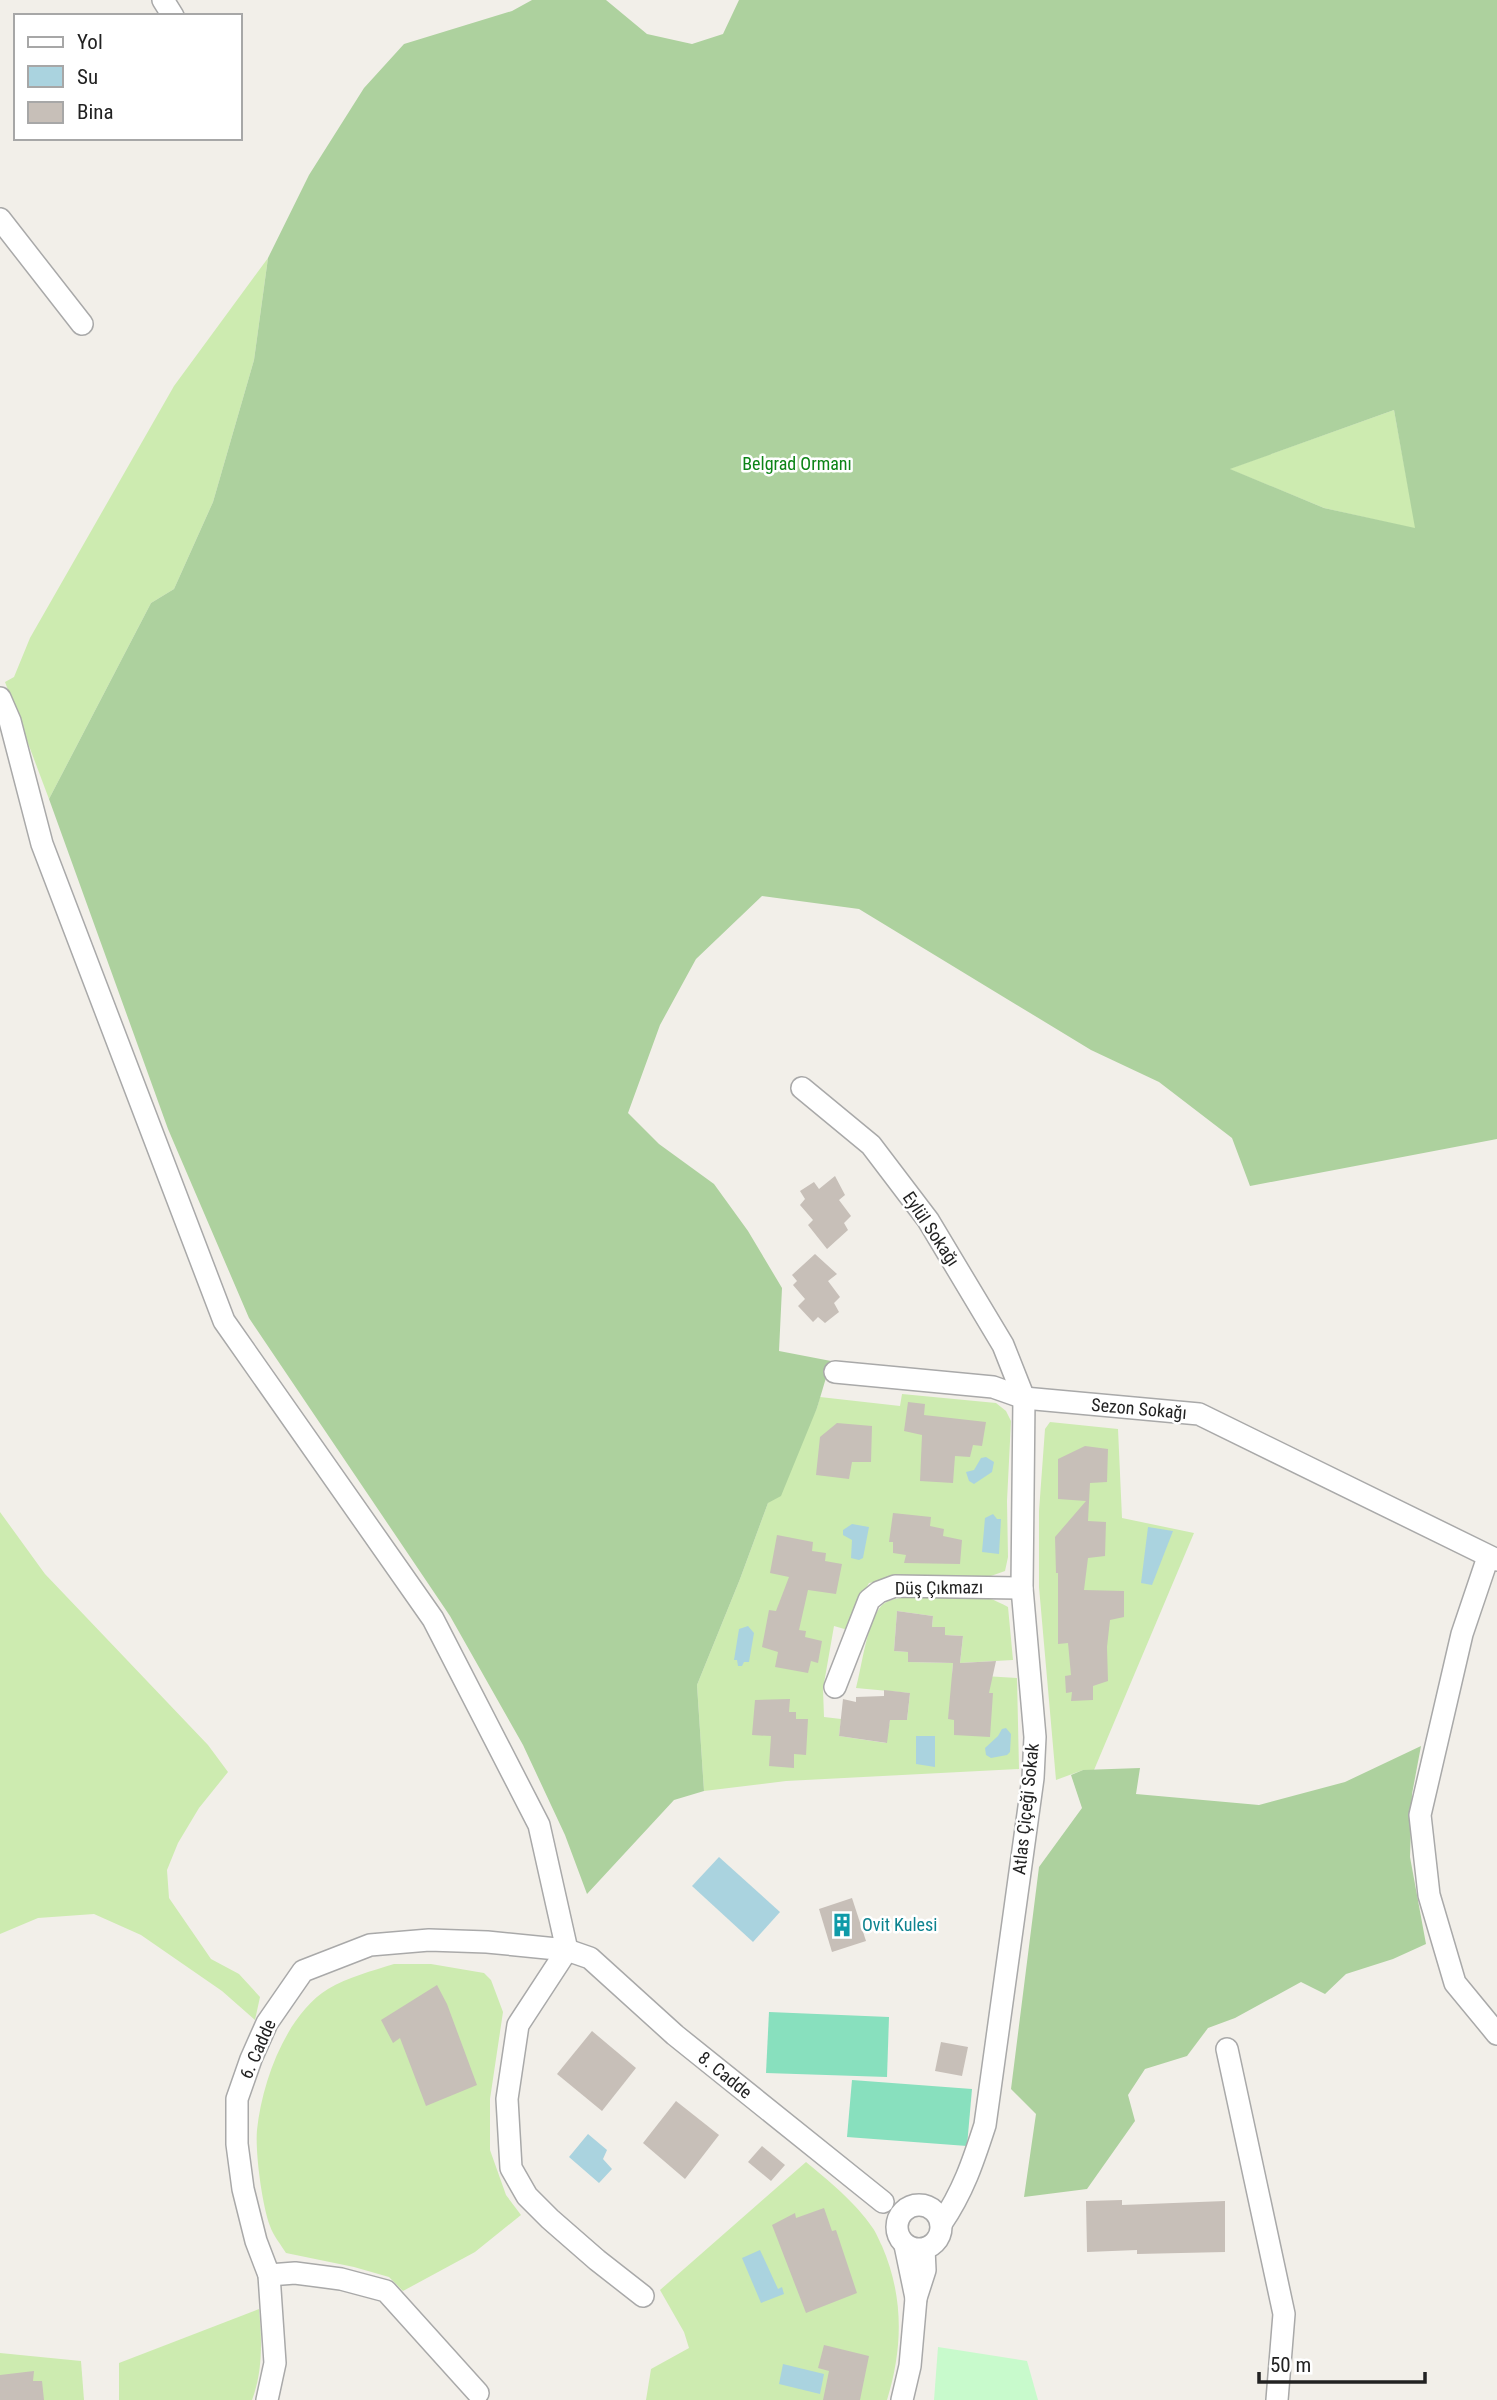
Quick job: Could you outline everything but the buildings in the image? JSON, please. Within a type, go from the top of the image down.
[{"type":"street","points":[[0,219],[82,324]]},
{"type":"street","points":[[0,698],[10,720],[42,844],[224,1321],[433,1619],[539,1825],[567,1950],[518,2025],[507,2099],[511,2168],[527,2196],[597,2260],[643,2296]]},
{"type":"street","name":"Eylül Sokağı","points":[[802,1088],[871,1145],[928,1220],[1003,1345],[1024,1398]]},
{"type":"street","name":"Sezon Sokağı","points":[[835,1373],[993,1387],[1024,1398],[1199,1414],[1492,1559]]},
{"type":"street","name":"Atlas Çiçeği Sokak","points":[[941,2224],[957,2201],[969,2174],[985,2125],[1033,1778],[1035,1737],[1022,1588],[1024,1398]]},
{"type":"street","points":[[1492,1559],[1462,1634],[1420,1815],[1429,1895],[1455,1983],[1497,2034]]},
{"type":"street","name":"Düş Çıkmazı","points":[[835,1687],[869,1600],[879,1592],[895,1586],[1022,1588]]},
{"type":"street","name":"6. Cadde","points":[[267,2400],[275,2363],[269,2275],[256,2241],[243,2189],[237,2144],[237,2099],[267,2023],[303,1971],[370,1945],[429,1940],[487,1942],[567,1950]]},
{"type":"street","name":"8. Cadde","points":[[567,1950],[590,1958],[676,2035],[883,2202]]},
{"type":"street","points":[[1227,2049],[1284,2314],[1277,2400]]},
{"type":"street","points":[[902,2400],[909,2366],[916,2298],[925,2270],[898,2221],[906,2210],[945,2196],[969,2174]]},
{"type":"street","points":[[883,2202],[931,2209],[941,2224],[935,2243],[909,2243],[886,2215],[883,2202]]},
{"type":"street","points":[[269,2275],[295,2273],[341,2279],[386,2291],[478,2393]]},
{"type":"green space","name":"Belgrad Ormanı","points":[[532,0],[606,0],[647,34],[692,44],[723,34],[739,0],[1497,0],[1497,1139],[1250,1186],[1232,1138],[1159,1082],[1091,1050],[859,909],[762,896],[696,959],[660,1025],[628,1113],[659,1144],[714,1184],[748,1231],[782,1288],[779,1351],[831,1361],[817,1408],[781,1496],[768,1503],[697,1685],[704,1791],[674,1800],[587,1894],[565,1835],[523,1745],[450,1616],[249,1318],[168,1129],[49,799],[151,603],[174,589],[213,502],[254,360],[268,258],[309,175],[364,88],[404,44],[512,11]],"holes":[[[1394,410],[1415,528],[1324,508],[1230,469]]]},
{"type":"green space","points":[[268,258],[254,360],[213,502],[174,589],[151,603],[49,799],[5,682],[14,677],[30,638],[174,386]]},
{"type":"green space","points":[[1394,410],[1416,529],[1324,508],[1229,469]]},
{"type":"green space","points":[[902,1394],[996,1403],[1006,1411],[1011,1421],[1007,1501],[1008,1557],[1005,1571],[988,1577],[908,1575],[869,1583],[854,1610],[848,1630],[834,1626],[823,1689],[824,1717],[841,1719],[839,1736],[886,1743],[890,1720],[907,1720],[910,1693],[856,1688],[869,1632],[877,1612],[882,1605],[902,1597],[965,1595],[988,1598],[1008,1607],[1013,1660],[960,1663],[963,1636],[945,1635],[945,1627],[932,1627],[933,1616],[897,1611],[894,1651],[908,1652],[908,1662],[953,1663],[952,1674],[1017,1678],[1019,1769],[786,1781],[704,1791],[697,1685],[768,1503],[817,1408],[820,1397],[900,1406]]},
{"type":"green space","points":[[1050,1422],[1118,1429],[1122,1518],[1194,1533],[1094,1770],[1083,1770],[1056,1780],[1039,1587],[1039,1511],[1045,1429]]},
{"type":"green space","points":[[0,1512],[45,1574],[208,1745],[228,1772],[199,1808],[178,1843],[167,1870],[169,1898],[211,1959],[239,1974],[260,1997],[255,2020],[222,1991],[141,1935],[94,1914],[38,1918],[0,1934]]},
{"type":"green space","points":[[1421,1746],[1412,1794],[1410,1857],[1426,1944],[1393,1959],[1346,1974],[1325,1994],[1301,1982],[1235,2018],[1208,2028],[1187,2056],[1145,2069],[1128,2095],[1135,2121],[1087,2189],[1024,2197],[1036,2114],[1011,2089],[1039,1867],[1082,1808],[1071,1775],[1083,1770],[1140,1768],[1136,1794],[1259,1805],[1345,1782]]},
{"type":"green space","points":[[394,1964],[431,1964],[484,1973],[491,1980],[503,2012],[490,2099],[490,2150],[506,2195],[521,2215],[475,2252],[403,2291],[389,2277],[286,2253],[273,2233],[267,2217],[257,2139],[264,2091],[288,2032],[300,2015],[328,1989]]},
{"type":"green space","points":[[769,2012],[889,2017],[887,2077],[766,2073]]},
{"type":"green space","points":[[852,2080],[972,2089],[967,2146],[847,2137]]},
{"type":"green space","points":[[806,2162],[858,2209],[876,2234],[889,2265],[899,2323],[896,2361],[887,2400],[646,2400],[651,2369],[689,2348],[684,2332],[660,2290]]},
{"type":"green space","points":[[259,2309],[261,2355],[252,2400],[119,2400],[119,2363]]},
{"type":"green space","points":[[938,2347],[1027,2361],[1038,2400],[934,2400]]},
{"type":"green space","points":[[0,2353],[81,2361],[84,2400],[0,2400]]},
{"type":"water","points":[[986,1457],[994,1462],[992,1472],[974,1484],[969,1481],[966,1472],[974,1470],[981,1458]]},
{"type":"water","points":[[993,1514],[997,1519],[1001,1519],[999,1554],[982,1552],[985,1518]]},
{"type":"water","points":[[852,1524],[869,1527],[863,1558],[859,1560],[851,1558],[852,1540],[843,1535],[843,1530]]},
{"type":"water","points":[[1148,1527],[1173,1531],[1152,1585],[1141,1583]]},
{"type":"water","points":[[748,1626],[754,1633],[749,1662],[738,1666],[737,1660],[734,1660],[739,1629]]},
{"type":"water","points":[[1006,1728],[1011,1734],[1010,1752],[991,1758],[986,1755],[985,1748]]},
{"type":"water","points":[[916,1736],[935,1736],[935,1767],[916,1764]]},
{"type":"water","points":[[719,1857],[780,1912],[753,1942],[692,1886]]},
{"type":"water","points":[[588,2134],[607,2150],[603,2159],[612,2169],[599,2183],[569,2157]]},
{"type":"water","points":[[760,2250],[778,2289],[782,2287],[784,2294],[761,2303],[742,2258]]},
{"type":"water","points":[[783,2364],[824,2374],[820,2394],[779,2384]]},
{"type":"place","name":"Ovit Kulesi","points":[[842,1925]]}]
